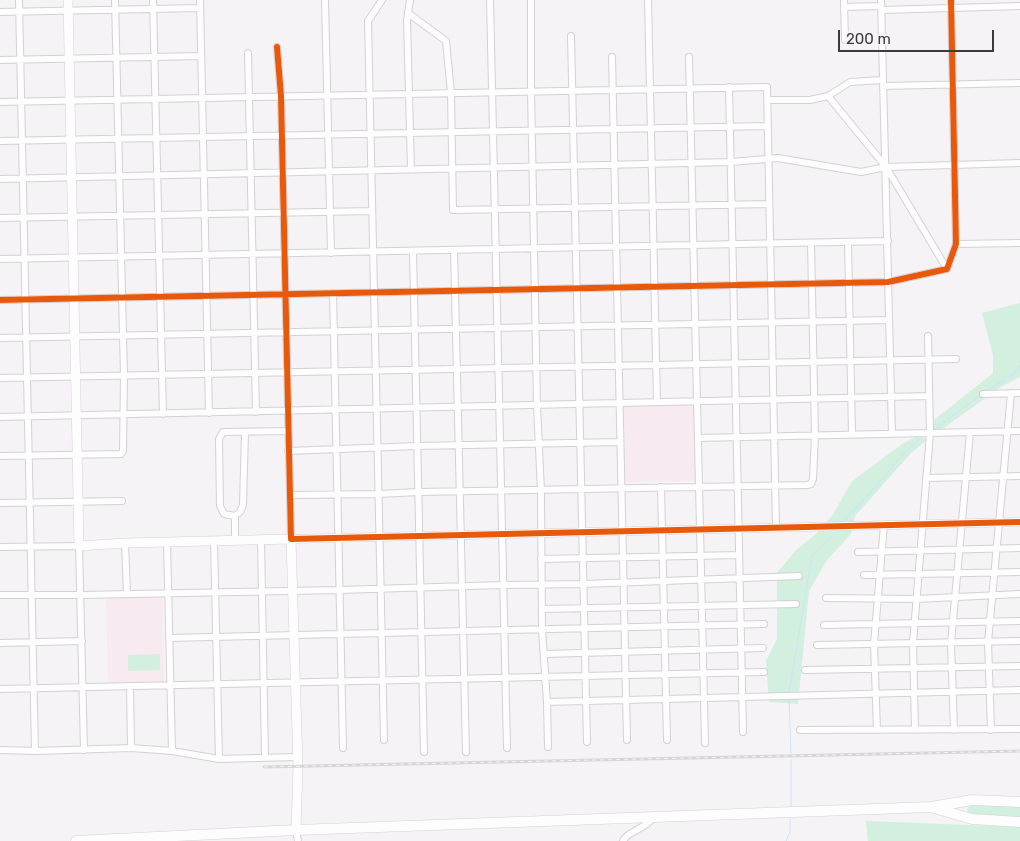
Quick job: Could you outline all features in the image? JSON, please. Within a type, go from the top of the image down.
[{"type":"highway","points":[[76,841],[296,830],[931,807],[972,800],[1020,802]]},
{"type":"highway","points":[[931,807],[972,819],[1020,822]]},
{"type":"main road","points":[[68,0],[79,546],[126,542],[290,539],[297,757],[296,830]]},
{"type":"street","points":[[19,0],[35,751]]},
{"type":"street","points":[[0,456],[121,454],[124,447],[115,0]]},
{"type":"street","points":[[153,0],[163,414]]},
{"type":"street","points":[[200,0],[209,412]]},
{"type":"street","points":[[325,0],[331,252]]},
{"type":"street","points":[[382,0],[368,20],[384,740]]},
{"type":"street","points":[[410,0],[408,13],[411,170]]},
{"type":"street","points":[[490,0],[506,748]]},
{"type":"street","points":[[530,0],[535,327],[541,491],[542,630],[548,746]]},
{"type":"street","points":[[648,0],[657,402]]},
{"type":"street","points":[[947,269],[956,244],[950,0]]},
{"type":"street","points":[[845,40],[844,3],[951,8],[1020,6]]},
{"type":"street","points":[[881,5],[892,434]]},
{"type":"street","points":[[0,12],[200,8]]},
{"type":"street","points":[[408,13],[446,41],[451,93],[453,210],[769,204]]},
{"type":"street","points":[[571,36],[586,742]]},
{"type":"street","points":[[277,48],[281,96],[290,539],[1020,522]]},
{"type":"street","points":[[248,54],[256,412]]},
{"type":"street","points":[[0,60],[201,56]]},
{"type":"street","points":[[612,57],[627,740]]},
{"type":"street","points":[[689,57],[705,742]]},
{"type":"street","points":[[767,100],[810,100],[828,96],[850,82],[1020,83]]},
{"type":"street","points":[[729,87],[743,732]]},
{"type":"street","points":[[0,102],[767,87],[776,528]]},
{"type":"street","points":[[828,96],[886,167],[947,269]]},
{"type":"street","points":[[0,141],[768,126]]},
{"type":"street","points":[[0,179],[731,162],[778,158],[861,172],[886,167],[1020,163]]},
{"type":"street","points":[[0,218],[372,211]]},
{"type":"street","points":[[0,259],[888,241]]},
{"type":"street","points":[[848,242],[852,434]]},
{"type":"street","points":[[290,495],[811,484],[813,479],[815,435],[811,243]]},
{"type":"street","points":[[956,244],[1020,243]]},
{"type":"street","points":[[454,250],[466,752]]},
{"type":"street","points":[[413,251],[424,752]]},
{"type":"street","points":[[0,300],[888,282],[947,269]]},
{"type":"street","points":[[333,293],[343,748]]},
{"type":"street","points":[[0,338],[889,320]]},
{"type":"street","points":[[915,730],[913,643],[930,433],[928,336]]},
{"type":"street","points":[[0,378],[956,359]]},
{"type":"street","points":[[991,730],[988,642],[1011,393]]},
{"type":"street","points":[[983,394],[1020,393]]},
{"type":"street","points":[[0,417],[929,396]]},
{"type":"street","points":[[245,432],[243,505],[240,512],[235,516],[224,514],[220,506],[219,439],[223,432],[288,430]]},
{"type":"street","points":[[698,438],[1020,431]]},
{"type":"street","points":[[954,730],[951,643],[970,432]]},
{"type":"street","points":[[288,451],[417,446],[620,442]]},
{"type":"street","points":[[926,478],[1020,476]]},
{"type":"street","points":[[661,487],[667,740]]},
{"type":"street","points":[[0,503],[122,501]]},
{"type":"street","points":[[235,516],[235,540]]},
{"type":"street","points":[[876,730],[874,644],[884,525]]},
{"type":"street","points":[[261,540],[265,757]]},
{"type":"street","points":[[214,541],[219,759]]},
{"type":"street","points":[[126,542],[127,593]]},
{"type":"street","points":[[167,542],[172,751]]},
{"type":"street","points":[[0,548],[79,546],[84,750]]},
{"type":"street","points":[[858,552],[1020,548]]},
{"type":"street","points":[[541,559],[739,555]]},
{"type":"street","points":[[864,575],[1020,572]]},
{"type":"street","points":[[0,595],[339,590],[420,586],[583,584],[799,576]]},
{"type":"street","points":[[826,598],[916,599],[1020,594]]},
{"type":"street","points":[[542,609],[796,604]]},
{"type":"street","points":[[824,625],[1020,621]]},
{"type":"street","points":[[169,638],[764,624]]},
{"type":"street","points":[[0,643],[82,641]]},
{"type":"street","points":[[817,645],[1020,641]]},
{"type":"street","points":[[544,654],[763,648]]},
{"type":"street","points":[[805,670],[1020,666]]},
{"type":"street","points":[[0,689],[764,672]]},
{"type":"street","points":[[130,686],[131,748]]},
{"type":"street","points":[[547,702],[1020,690]]},
{"type":"street","points":[[800,730],[1020,730]]},
{"type":"street","points":[[0,750],[35,751],[131,748],[172,751],[219,759],[297,757]]},
{"type":"street","points":[[623,841],[624,837],[654,818]]},
{"type":"street","points":[[296,830],[298,841]]},
{"type":"shaded area","points":[[694,404],[695,481],[625,482],[624,405]]},
{"type":"shaded area","points":[[163,596],[164,682],[108,683],[106,597]]},
{"type":"green space","points":[[1020,303],[1020,377],[1002,386],[941,430],[934,432],[934,420],[993,373],[993,355],[982,313]]},
{"type":"green space","points":[[916,437],[928,439],[912,452],[855,516],[851,534],[827,560],[809,591],[798,704],[769,702],[766,661],[777,639],[777,573],[796,550],[815,535],[832,516],[852,481],[902,444]]},
{"type":"green space","points":[[160,654],[160,670],[128,671],[128,655]]},
{"type":"green space","points":[[970,804],[1020,805],[1020,820],[968,814],[967,809]]},
{"type":"green space","points":[[866,821],[1020,827],[1020,841],[868,841]]},
{"type":"waterway","points":[[986,391],[1012,376],[1020,365]]},
{"type":"waterway","points":[[932,431],[981,395]]},
{"type":"waterway","points":[[843,522],[905,453],[924,436]]},
{"type":"waterway","points":[[789,692],[812,556],[836,531]]},
{"type":"waterway","points":[[789,701],[791,753]]},
{"type":"waterway","points":[[791,760],[791,808]]},
{"type":"waterway","points":[[786,841],[790,832],[790,817]]},
{"type":"railway","points":[[264,767],[1020,751]]},
{"type":"cycle path","points":[[0,300],[888,282],[947,269],[956,244],[951,0]]},
{"type":"cycle path","points":[[277,47],[281,96],[291,539],[1020,522]]}]
